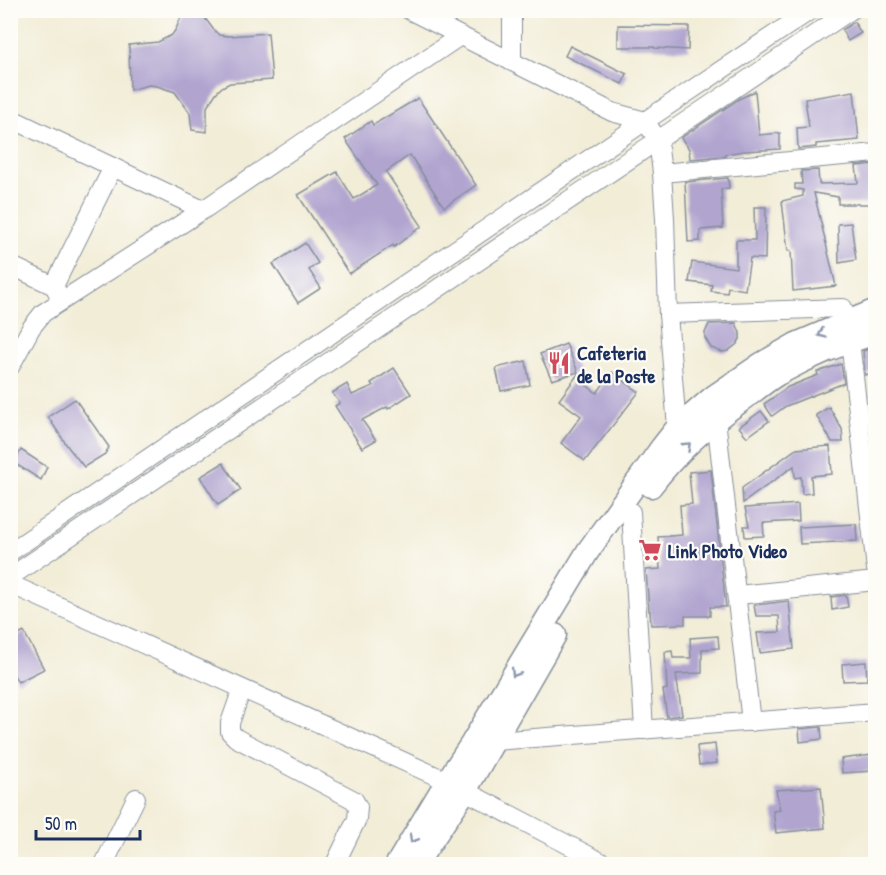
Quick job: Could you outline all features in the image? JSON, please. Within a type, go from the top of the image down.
[{"type":"main road","points":[[416,864],[456,786],[483,742],[631,512],[663,469],[716,419],[777,375],[831,348],[876,310]]},
{"type":"main road","points":[[483,742],[588,551],[677,428],[713,396],[760,364],[796,344],[822,334],[849,331],[876,333]]},
{"type":"main road","points":[[397,864],[456,786]]},
{"type":"street","points":[[409,10],[612,112],[645,121],[658,140],[662,170],[668,314],[677,428]]},
{"type":"street","points":[[512,10],[512,62]]},
{"type":"street","points":[[10,552],[811,10]]},
{"type":"street","points":[[10,576],[851,10]]},
{"type":"street","points":[[58,294],[203,210],[460,36]]},
{"type":"street","points":[[612,112],[620,138],[634,157],[662,170],[876,153]]},
{"type":"street","points":[[10,118],[203,210]]},
{"type":"street","points":[[10,367],[31,328],[58,294],[113,167]]},
{"type":"street","points":[[10,265],[58,294]]},
{"type":"street","points":[[668,314],[843,308],[849,331],[876,569]]},
{"type":"street","points":[[716,419],[751,722]]},
{"type":"street","points":[[631,512],[644,730]]},
{"type":"street","points":[[738,595],[876,581]]},
{"type":"street","points":[[10,584],[456,786],[605,864]]},
{"type":"street","points":[[242,689],[230,723],[230,732],[236,738],[354,800],[358,807],[357,819],[335,864]]},
{"type":"street","points":[[483,742],[876,712]]},
{"type":"street","points":[[104,864],[136,798]]},
{"type":"building","points":[[184,10],[199,10],[219,35],[268,33],[272,80],[230,83],[222,87],[207,107],[207,132],[192,130],[190,113],[175,92],[149,85],[130,90],[129,45],[158,42],[172,35]]},
{"type":"building","points":[[854,22],[861,33],[848,41],[842,30]]},
{"type":"building","points":[[618,25],[689,26],[688,50],[618,47]]},
{"type":"building","points":[[570,46],[627,74],[622,84],[565,56]]},
{"type":"building","points":[[755,91],[759,135],[780,133],[780,149],[744,151],[725,154],[725,156],[690,159],[689,149],[681,138],[739,99]]},
{"type":"building","points":[[854,91],[859,140],[816,144],[816,147],[798,149],[797,128],[809,127],[805,99]]},
{"type":"building","points":[[418,98],[476,185],[444,207],[410,155],[386,172],[422,226],[394,247],[393,245],[349,274],[298,195],[337,172],[354,199],[377,185],[345,139],[371,121],[373,125]]},
{"type":"building","points":[[875,164],[876,204],[838,204],[838,197],[814,193],[836,286],[793,291],[791,251],[788,251],[782,201],[803,196],[803,190],[795,189],[795,184],[802,184],[801,171],[818,170],[819,184],[858,183],[856,166]]},
{"type":"building","points":[[728,178],[729,188],[721,189],[723,228],[700,230],[700,241],[688,242],[685,182]]},
{"type":"building","points":[[754,207],[766,207],[765,259],[750,258],[745,290],[728,287],[727,293],[711,291],[712,285],[689,282],[692,262],[736,268],[736,240],[755,240]]},
{"type":"building","points":[[851,223],[856,260],[839,263],[838,224]]},
{"type":"building","points":[[305,243],[318,263],[309,270],[321,288],[298,303],[273,264]]},
{"type":"building","points":[[736,323],[740,333],[737,344],[728,351],[722,352],[711,348],[705,338],[709,324]]},
{"type":"building","name":"Cafeteria de la Poste","points":[[566,344],[578,372],[552,380],[540,354]]},
{"type":"building","points":[[872,348],[874,372],[865,375],[863,351]]},
{"type":"building","points":[[526,361],[530,385],[501,391],[496,368]]},
{"type":"building","points":[[841,364],[844,383],[786,406],[772,416],[764,404],[788,387],[818,375],[817,372]]},
{"type":"building","points":[[394,368],[411,394],[388,409],[387,407],[362,420],[376,440],[362,448],[335,406],[340,403],[332,393],[347,384],[352,395],[373,386],[371,383]]},
{"type":"building","points":[[612,372],[639,392],[585,461],[561,443],[581,416],[559,400],[578,374],[582,382],[597,393]]},
{"type":"building","points":[[75,399],[109,447],[105,454],[84,467],[48,417]]},
{"type":"building","points":[[829,407],[842,429],[843,442],[832,442],[816,415]]},
{"type":"building","points":[[761,411],[769,421],[747,437],[739,427]]},
{"type":"building","points":[[830,446],[832,474],[811,476],[812,493],[802,494],[801,477],[795,478],[794,466],[743,503],[742,488],[796,449]]},
{"type":"building","points":[[21,450],[47,467],[41,480],[14,463]]},
{"type":"building","points":[[223,463],[241,490],[218,505],[200,477]]},
{"type":"building","points":[[711,470],[726,607],[710,607],[710,616],[685,616],[685,624],[651,625],[646,570],[660,569],[658,537],[682,535],[680,505],[692,504],[689,472]]},
{"type":"building","points":[[798,504],[799,521],[763,523],[764,536],[745,537],[744,526],[749,526],[745,508]]},
{"type":"building","points":[[856,524],[857,541],[800,544],[799,527]]},
{"type":"building","points":[[846,595],[848,607],[832,610],[831,597]]},
{"type":"building","points":[[789,601],[794,649],[760,653],[757,633],[780,632],[779,616],[756,616],[754,605]]},
{"type":"building","points":[[24,632],[44,669],[18,682],[10,669],[10,640]]},
{"type":"building","points":[[718,636],[719,648],[702,649],[702,673],[676,674],[682,715],[667,717],[663,690],[667,689],[665,652],[672,651],[673,658],[691,658],[690,638]]},
{"type":"building","points":[[866,662],[867,680],[843,681],[842,664]]},
{"type":"building","points":[[821,727],[822,739],[800,742],[799,729]]},
{"type":"building","points":[[715,744],[717,763],[699,765],[697,746]]},
{"type":"building","points":[[872,755],[873,771],[842,773],[841,759]]},
{"type":"building","points":[[821,787],[825,828],[776,833],[773,811],[780,810],[776,790]]},
{"type":"place","name":"Cafeteria de la Poste","points":[[559,363]]},
{"type":"place","name":"Link Photo Video","points":[[650,550]]}]
